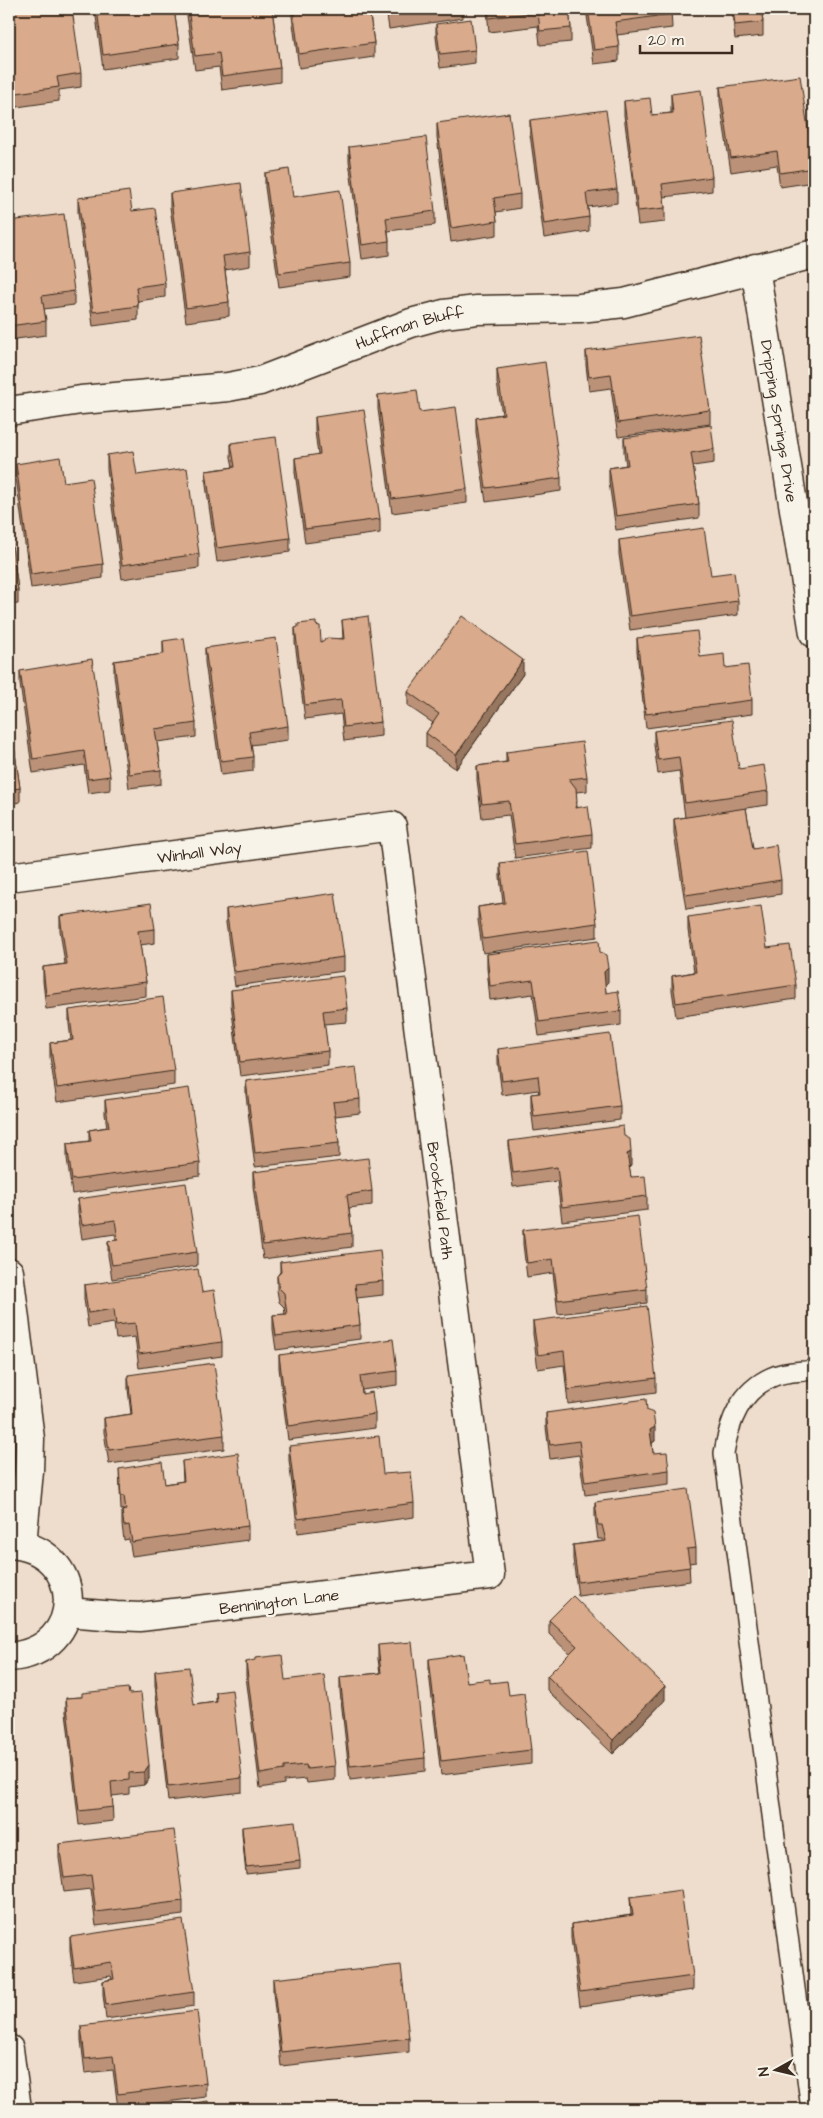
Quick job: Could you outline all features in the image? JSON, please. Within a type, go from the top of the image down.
[{"type":"street","name":"Huffman Bluff","points":[[9,411],[80,400],[228,387],[260,381],[411,323],[444,314],[477,310],[580,308],[624,303],[814,254]]},
{"type":"street","name":"Dripping Springs Drive","points":[[755,268],[814,633]]},
{"type":"street","name":"Winhall Way","points":[[9,877],[392,826]]},
{"type":"street","name":"Brookfield Path","points":[[392,826],[490,1575]]},
{"type":"street","points":[[9,1272],[30,1439],[30,1470],[15,1544],[36,1549],[48,1557],[58,1568],[65,1582],[68,1597],[67,1612],[56,1636],[35,1652],[9,1657]]},
{"type":"street","name":"Bennington Lane","points":[[67,1612],[140,1617],[490,1575]]},
{"type":"street","points":[[9,2049],[17,2109]]},
{"type":"lane","points":[[811,2109],[724,1453],[731,1423],[737,1408],[752,1389],[773,1376],[814,1370]]},
{"type":"building","points":[[9,9],[72,9],[81,73],[57,77],[59,87],[10,94]]},
{"type":"building","points":[[97,9],[174,9],[179,44],[103,55]]},
{"type":"building","points":[[188,9],[272,9],[280,68],[222,76],[219,53],[195,56]]},
{"type":"building","points":[[293,9],[369,9],[374,43],[299,54]]},
{"type":"building","points":[[388,9],[432,9],[389,15]]},
{"type":"building","points":[[488,9],[569,9],[571,28],[540,31],[538,12],[489,18]]},
{"type":"building","points":[[588,9],[671,9],[672,14],[615,22],[619,47],[594,50]]},
{"type":"building","points":[[733,9],[761,9],[763,22],[735,25]]},
{"type":"building","points":[[471,19],[475,50],[440,54],[436,24]]},
{"type":"building","points":[[800,76],[814,168],[780,173],[777,151],[731,158],[720,87]]},
{"type":"building","points":[[701,90],[712,177],[662,184],[665,208],[638,211],[624,101],[650,98],[652,115],[673,113],[671,94]]},
{"type":"building","points":[[606,110],[617,189],[586,193],[589,217],[544,224],[530,120]]},
{"type":"building","points":[[509,113],[520,194],[494,198],[497,221],[451,228],[437,123]]},
{"type":"building","points":[[426,137],[435,211],[386,218],[389,241],[362,245],[349,147]]},
{"type":"building","points":[[289,169],[293,197],[340,190],[350,263],[279,273],[265,173]]},
{"type":"building","points":[[241,183],[250,252],[223,256],[229,302],[186,308],[170,193]]},
{"type":"building","points":[[129,191],[132,211],[155,208],[165,283],[136,287],[138,306],[93,312],[78,198]]},
{"type":"building","points":[[64,214],[74,291],[42,296],[46,321],[9,326],[9,221]]},
{"type":"building","points":[[699,335],[710,410],[618,423],[611,374],[589,377],[586,351]]},
{"type":"building","points":[[545,362],[561,478],[486,488],[476,418],[504,414],[497,369]]},
{"type":"building","points":[[417,390],[420,412],[456,407],[467,489],[392,499],[378,395]]},
{"type":"building","points":[[364,410],[380,519],[305,529],[295,458],[320,454],[315,417]]},
{"type":"building","points":[[711,425],[714,449],[691,453],[699,504],[616,516],[609,468],[628,465],[624,438]]},
{"type":"building","points":[[276,437],[290,538],[217,548],[206,471],[235,467],[231,443]]},
{"type":"building","points":[[133,451],[137,475],[187,468],[199,554],[122,565],[107,455]]},
{"type":"building","points":[[60,457],[64,482],[91,478],[103,564],[31,574],[16,464]]},
{"type":"building","points":[[9,522],[18,590],[9,592]]},
{"type":"building","points":[[704,528],[711,575],[734,572],[738,601],[630,616],[619,540]]},
{"type":"building","points":[[368,616],[381,722],[344,727],[341,700],[305,705],[295,628],[298,627],[298,624],[316,622],[316,625],[320,626],[321,642],[327,638],[344,639],[342,620]]},
{"type":"building","points":[[462,616],[523,660],[456,755],[426,733],[439,714],[408,692]]},
{"type":"building","points":[[697,631],[700,657],[724,654],[725,668],[748,665],[752,700],[646,714],[637,638]]},
{"type":"building","points":[[184,638],[196,723],[155,729],[161,770],[129,774],[114,661],[164,654],[163,641]]},
{"type":"building","points":[[276,638],[288,726],[249,732],[253,757],[221,761],[205,648]]},
{"type":"building","points":[[92,659],[110,776],[88,779],[84,751],[33,759],[20,671]]},
{"type":"building","points":[[9,711],[20,788],[9,790]]},
{"type":"building","points":[[732,720],[739,769],[764,765],[768,791],[685,803],[679,757],[658,760],[654,731]]},
{"type":"building","points":[[582,742],[587,777],[569,779],[576,788],[577,801],[575,808],[588,806],[592,834],[515,844],[509,801],[482,804],[477,766],[508,762],[506,752]]},
{"type":"building","points":[[746,808],[753,849],[776,845],[781,880],[686,895],[674,819]]},
{"type":"building","points":[[588,851],[597,923],[483,939],[478,907],[505,903],[500,863]]},
{"type":"building","points":[[335,893],[344,957],[235,972],[226,909]]},
{"type":"building","points":[[151,903],[155,929],[138,931],[146,982],[46,995],[43,967],[67,964],[60,916]]},
{"type":"building","points":[[761,906],[767,948],[790,945],[796,985],[676,1003],[672,976],[696,972],[688,917]]},
{"type":"building","points":[[599,940],[600,952],[606,955],[608,968],[604,972],[606,993],[618,991],[621,1011],[539,1022],[533,980],[490,986],[487,954]]},
{"type":"building","points":[[343,976],[347,1008],[323,1011],[328,1051],[240,1062],[231,990]]},
{"type":"building","points":[[163,997],[174,1071],[57,1088],[50,1043],[73,1040],[69,1010]]},
{"type":"building","points":[[610,1034],[620,1106],[534,1117],[531,1094],[540,1093],[538,1076],[502,1081],[498,1049]]},
{"type":"building","points":[[356,1067],[360,1099],[333,1102],[339,1143],[255,1153],[246,1081]]},
{"type":"building","points":[[189,1088],[200,1163],[72,1180],[67,1144],[91,1141],[89,1130],[109,1127],[105,1100]]},
{"type":"building","points":[[623,1126],[624,1136],[630,1139],[631,1152],[627,1154],[631,1177],[645,1176],[647,1196],[562,1207],[557,1167],[513,1173],[509,1141]]},
{"type":"building","points":[[368,1158],[372,1191],[347,1195],[352,1233],[263,1245],[253,1172]]},
{"type":"building","points":[[186,1183],[197,1252],[112,1265],[108,1241],[118,1240],[115,1220],[82,1225],[78,1199]]},
{"type":"building","points":[[638,1216],[647,1289],[558,1300],[553,1259],[527,1263],[523,1230]]},
{"type":"building","points":[[380,1250],[383,1281],[355,1284],[360,1325],[276,1336],[273,1315],[287,1314],[284,1293],[279,1288],[277,1276],[281,1272],[280,1262]]},
{"type":"building","points":[[198,1269],[202,1292],[214,1290],[222,1342],[139,1354],[135,1323],[116,1325],[114,1309],[88,1313],[84,1285]]},
{"type":"building","points":[[647,1306],[656,1378],[568,1390],[564,1351],[538,1355],[533,1321]]},
{"type":"building","points":[[393,1339],[397,1371],[360,1376],[362,1394],[372,1392],[375,1414],[288,1426],[279,1355]]},
{"type":"building","points":[[214,1363],[224,1435],[109,1450],[104,1418],[132,1414],[128,1375]]},
{"type":"building","points":[[646,1399],[647,1410],[653,1413],[655,1427],[650,1430],[653,1453],[667,1452],[669,1470],[585,1482],[579,1441],[550,1445],[546,1413]]},
{"type":"building","points":[[379,1436],[383,1474],[411,1472],[414,1503],[298,1519],[289,1446]]},
{"type":"building","points":[[238,1453],[248,1526],[132,1542],[129,1525],[124,1526],[122,1511],[126,1510],[124,1496],[121,1496],[119,1469],[162,1462],[165,1484],[184,1481],[182,1461]]},
{"type":"building","points":[[688,1489],[696,1548],[687,1549],[690,1567],[578,1582],[573,1545],[606,1541],[602,1525],[598,1525],[595,1502]]},
{"type":"building","points":[[573,1596],[665,1686],[613,1740],[547,1676],[577,1646],[549,1620]]},
{"type":"building","points":[[412,1642],[425,1758],[350,1766],[340,1677],[381,1673],[378,1645]]},
{"type":"building","points":[[463,1654],[467,1682],[490,1679],[490,1683],[507,1681],[509,1695],[524,1693],[531,1750],[441,1761],[429,1659]]},
{"type":"building","points":[[282,1655],[285,1680],[324,1675],[335,1766],[307,1769],[306,1765],[284,1767],[284,1770],[260,1774],[246,1662],[255,1660],[255,1658]]},
{"type":"building","points":[[189,1667],[194,1705],[217,1702],[216,1692],[232,1690],[242,1778],[168,1787],[155,1671]]},
{"type":"building","points":[[128,1688],[129,1694],[141,1693],[149,1765],[144,1772],[129,1773],[129,1780],[111,1782],[113,1807],[79,1811],[66,1698],[82,1697],[82,1693]]},
{"type":"building","points":[[295,1821],[300,1861],[246,1867],[242,1827]]},
{"type":"building","points":[[174,1830],[183,1901],[96,1912],[91,1875],[64,1878],[59,1844]]},
{"type":"building","points":[[681,1890],[693,1976],[580,1992],[571,1924],[633,1915],[630,1897]]},
{"type":"building","points":[[183,1920],[194,1992],[106,2005],[103,1981],[114,1979],[111,1962],[74,1968],[70,1937]]},
{"type":"building","points":[[401,1965],[409,2038],[281,2052],[273,1979]]},
{"type":"building","points":[[197,2011],[206,2083],[118,2094],[113,2056],[85,2059],[81,2026]]},
{"type":"building","points":[[208,2101],[209,2109],[155,2109]]}]
